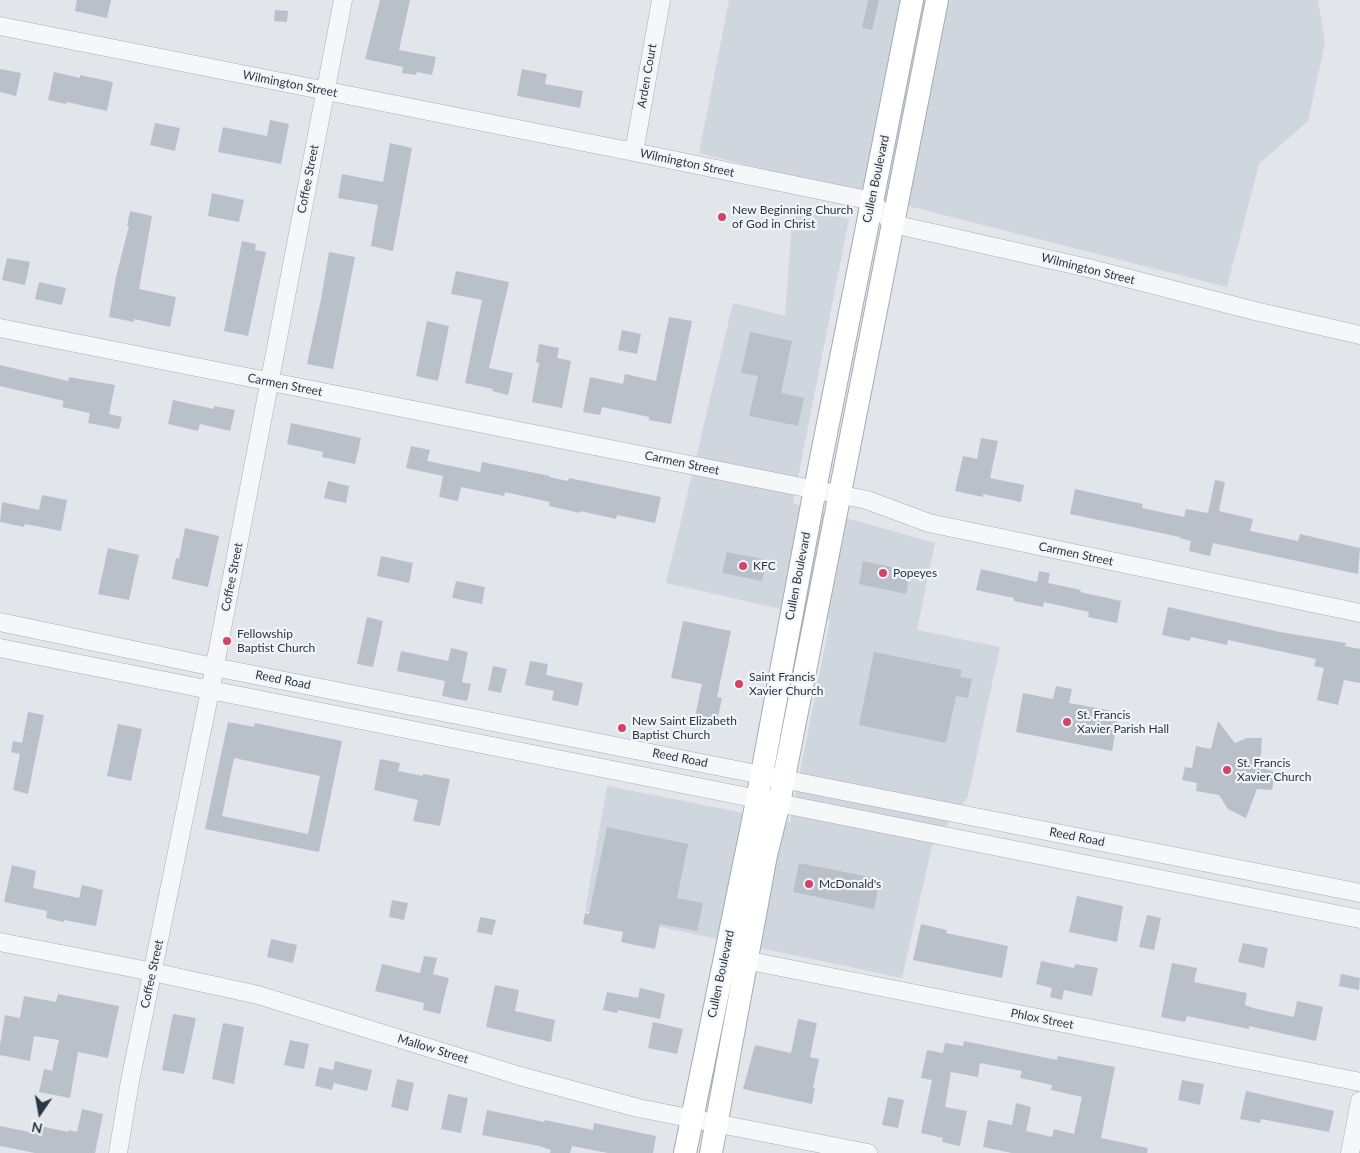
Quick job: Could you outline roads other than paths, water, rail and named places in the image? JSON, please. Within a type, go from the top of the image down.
[{"type":"main road","points":[[912,1],[936,3]]},
{"type":"main road","name":"Cullen Boulevard","points":[[685,1153],[757,798],[815,489],[912,1]]},
{"type":"main road","name":"Cullen Boulevard","points":[[711,1153],[766,855],[784,779],[936,3]]},
{"type":"street","name":"Coffee Street","points":[[118,1153],[130,1081],[210,690],[270,382],[342,0]]},
{"type":"street","name":"Arden Court","points":[[634,152],[661,0]]},
{"type":"street","name":"Wilmington Street","points":[[0,26],[872,201]]},
{"type":"street","points":[[872,201],[893,224]]},
{"type":"street","name":"Wilmington Street","points":[[893,224],[1088,268],[1255,311],[1360,335]]},
{"type":"street","name":"Carmen Street","points":[[0,328],[839,494],[867,500],[929,523],[1360,613]]},
{"type":"street","name":"Reed Road","points":[[0,622],[214,667],[1360,893]]},
{"type":"street","name":"Reed Road","points":[[0,648],[1360,919]]},
{"type":"street","points":[[534,754],[540,731]]},
{"type":"street","points":[[1000,846],[1005,823]]},
{"type":"street","points":[[1198,886],[1202,862]]},
{"type":"street","name":"Mallow Street","points":[[0,942],[258,995],[520,1076],[638,1108],[868,1153]]},
{"type":"street","name":"Phlox Street","points":[[724,956],[1360,1082]]},
{"type":"street","points":[[1350,1153],[1360,1101]]},
{"type":"place","name":"New Beginning Church of God in Christ","points":[[722,217]]},
{"type":"place","name":"KFC","points":[[743,566]]},
{"type":"place","name":"Popeyes","points":[[883,573]]},
{"type":"place","name":"Fellowship Baptist Church","points":[[227,641]]},
{"type":"place","name":"Saint Francis Xavier Church","points":[[739,684]]},
{"type":"place","name":"St. Francis Xavier Parish Hall","points":[[1067,722]]},
{"type":"place","name":"New Saint Elizabeth Baptist Church","points":[[622,728]]},
{"type":"place","name":"St. Francis Xavier Church","points":[[1227,770]]},
{"type":"place","name":"McDonald's","points":[[809,884]]}]
